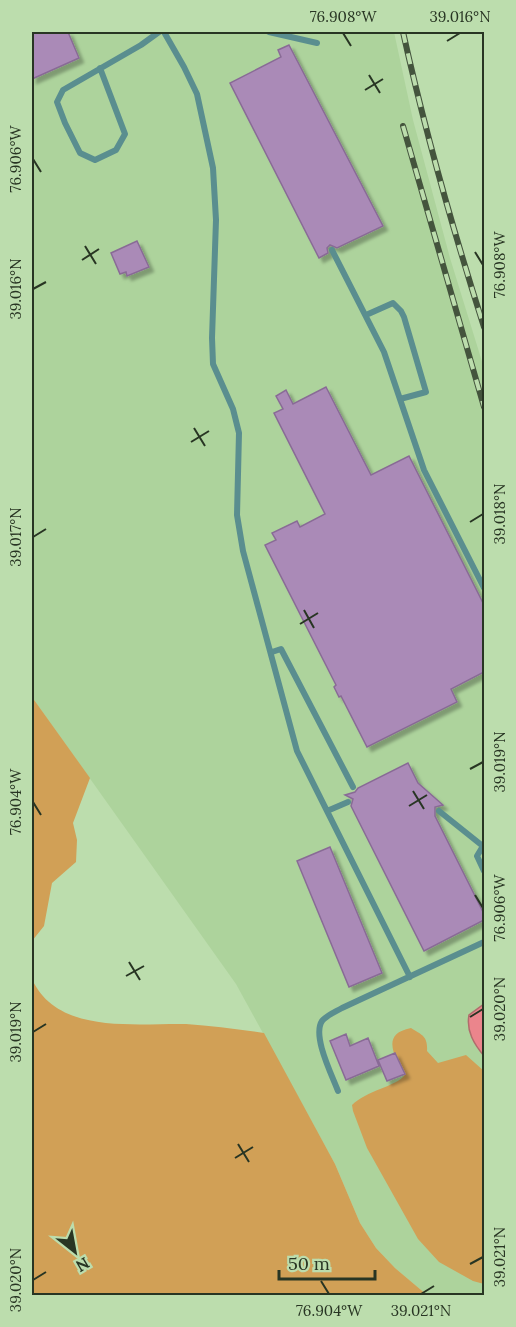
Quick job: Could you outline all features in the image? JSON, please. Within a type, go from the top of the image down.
[{"type":"lane","points":[[100,68],[125,134],[116,150],[95,160],[80,153],[65,123],[57,102],[63,90],[100,68],[141,45],[159,32]]},
{"type":"lane","points":[[164,32],[197,94],[213,168],[216,220],[213,364],[236,421],[238,433],[237,515],[243,551],[297,751],[410,978]]},
{"type":"lane","points":[[269,32],[317,43]]},
{"type":"lane","points":[[332,250],[384,352],[421,462],[484,588]]},
{"type":"lane","points":[[366,315],[393,303],[404,317],[426,392],[400,399]]},
{"type":"lane","points":[[272,652],[281,649],[353,787]]},
{"type":"lane","points":[[327,811],[348,802]]},
{"type":"lane","points":[[439,811],[484,847],[477,856],[484,871]]},
{"type":"lane","points":[[338,1091],[320,1043],[319,1028],[323,1020],[342,1008],[484,942]]},
{"type":"shaded area","points":[[32,32],[394,32],[413,120],[450,258],[484,368],[484,1295],[427,1295],[395,1268],[376,1248],[360,1223],[335,1164],[236,984],[32,697]]},
{"type":"shaded area","points":[[32,697],[90,778],[73,823],[77,840],[76,862],[52,883],[44,926],[32,941]]},
{"type":"shaded area","points":[[32,979],[44,997],[60,1010],[79,1018],[122,1024],[186,1024],[264,1033],[335,1164],[360,1223],[376,1248],[395,1268],[427,1295],[32,1295]]},
{"type":"shaded area","points":[[484,1004],[484,1056],[472,1037],[468,1021],[469,1015]]},
{"type":"shaded area","points":[[411,1028],[424,1037],[427,1051],[438,1063],[466,1055],[484,1071],[484,1284],[473,1281],[439,1262],[418,1239],[367,1148],[353,1111],[352,1105],[358,1100],[404,1076],[392,1047],[396,1035]]},
{"type":"building","points":[[32,32],[68,32],[79,58],[32,79]]},
{"type":"building","points":[[289,45],[383,226],[337,248],[330,245],[327,248],[328,253],[319,258],[230,83],[281,57],[278,50]]},
{"type":"building","points":[[137,241],[149,267],[127,276],[126,272],[120,274],[111,253]]},
{"type":"building","points":[[326,387],[371,475],[409,456],[484,605],[484,672],[451,689],[457,702],[367,747],[341,696],[339,697],[334,687],[336,685],[265,545],[276,540],[272,533],[297,521],[300,527],[325,514],[274,413],[283,409],[276,396],[286,390],[293,404]]},
{"type":"building","points":[[408,763],[418,783],[443,805],[435,807],[435,816],[484,914],[484,920],[424,951],[351,806],[353,799],[345,795],[355,792],[358,788]]},
{"type":"building","points":[[330,847],[382,973],[349,987],[297,861]]},
{"type":"building","points":[[346,1034],[350,1046],[368,1038],[379,1066],[346,1080],[330,1041]]},
{"type":"building","points":[[395,1053],[405,1074],[387,1081],[378,1060]]},
{"type":"railway","points":[[403,32],[440,180],[484,327]]},
{"type":"railway","points":[[403,126],[484,407]]}]
